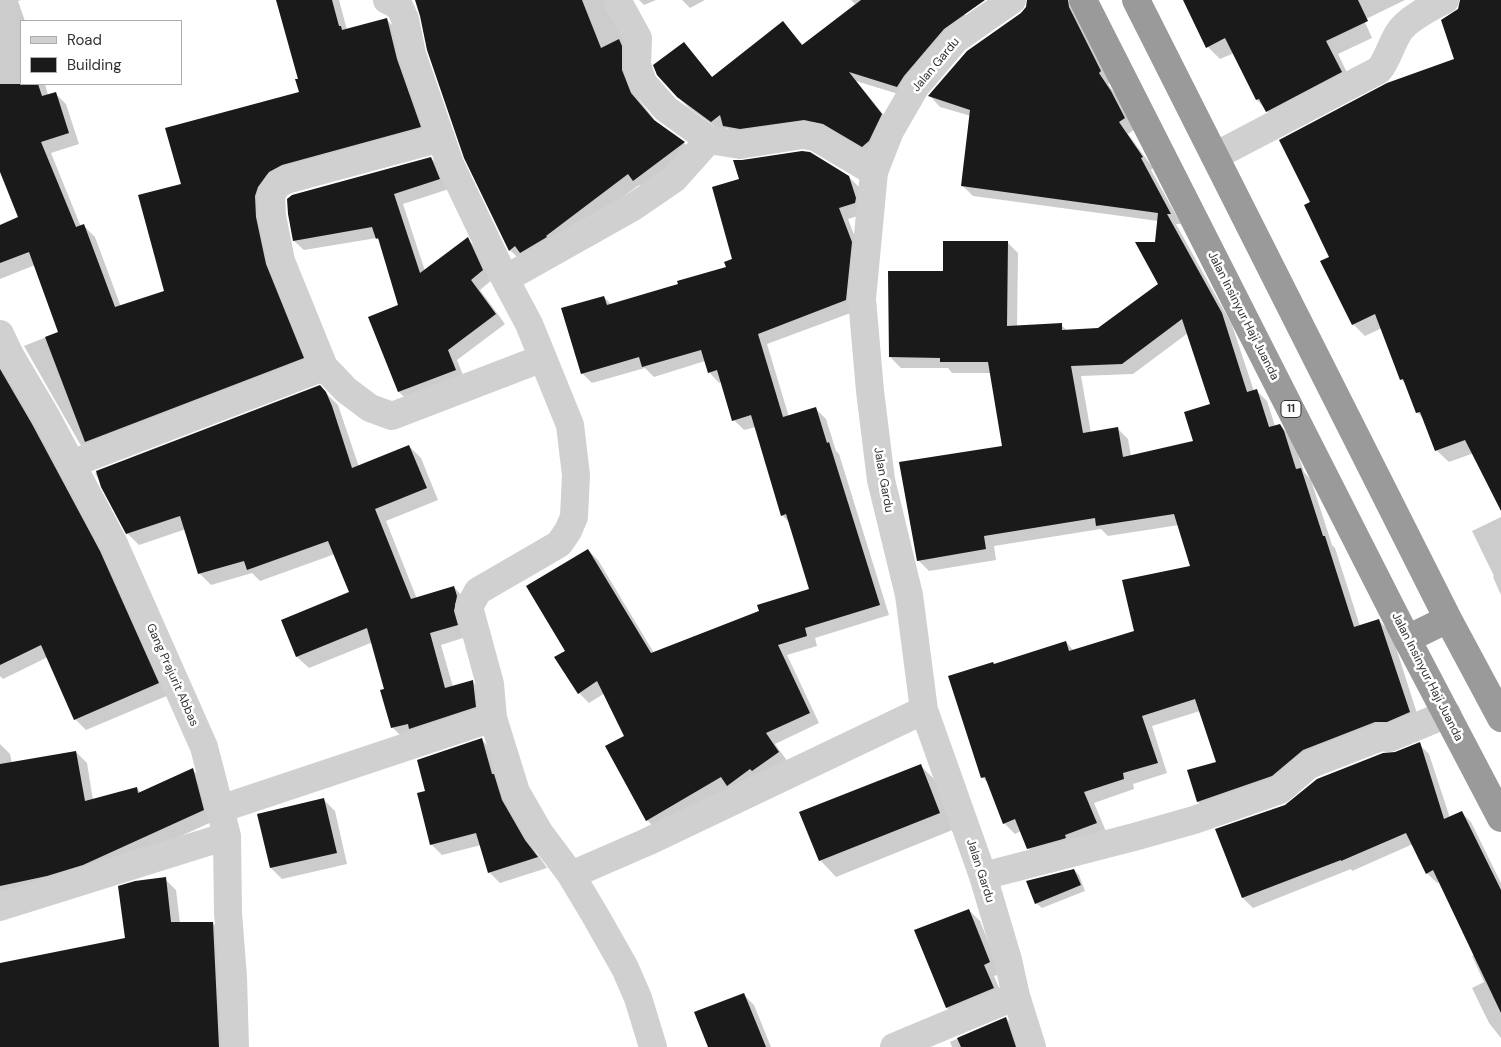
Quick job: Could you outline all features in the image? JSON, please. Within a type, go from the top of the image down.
[{"type":"highway","name":"Jalan Insinyur Haji Juanda","points":[[1083,0],[1501,818]]},
{"type":"highway","points":[[1136,0],[1448,619],[1501,718]]},
{"type":"highway","points":[[1408,639],[1448,619]]},
{"type":"street","points":[[387,0],[399,6],[412,54],[450,164],[504,279],[529,324],[570,425],[576,475],[574,517],[568,531],[559,544],[478,591],[469,607],[490,684],[493,718],[516,792],[539,832],[595,914],[625,968],[638,998],[653,1047]]},
{"type":"street","points":[[617,0],[638,38],[637,65],[643,83],[666,108],[709,140],[740,145],[802,135],[815,137],[874,172]]},
{"type":"street","name":"Jalan Gardu","points":[[1012,0],[956,39],[916,86],[890,131],[874,172],[862,299],[868,372],[881,480],[908,596],[924,710],[983,876],[1032,1047]]},
{"type":"street","points":[[1215,156],[1379,70],[1385,62],[1400,30],[1416,17],[1445,0]]},
{"type":"street","points":[[441,138],[286,180],[277,185],[271,195],[272,216],[281,261],[324,367],[346,390],[370,408],[392,416],[543,358]]},
{"type":"street","points":[[504,279],[633,207],[674,179],[709,140]]},
{"type":"street","name":"Gang Prajurit Abbas","points":[[3,349],[46,416],[114,544],[204,747],[227,836],[228,913],[233,977],[235,1047]]},
{"type":"street","points":[[71,464],[324,367]]},
{"type":"street","points":[[570,875],[647,842],[924,710]]},
{"type":"street","points":[[983,876],[1194,820],[1280,790],[1309,765],[1381,737],[1389,738],[1447,714]]},
{"type":"street","points":[[220,809],[493,718]]},
{"type":"street","points":[[0,907],[227,836]]},
{"type":"street","points":[[894,1047],[1016,996]]},
{"type":"building","points":[[276,0],[332,0],[339,26],[341,26],[342,30],[387,18],[397,59],[421,127],[282,165],[269,172],[258,187],[255,196],[256,217],[266,264],[304,358],[85,442],[45,337],[58,332],[29,252],[0,263],[0,225],[18,217],[0,172],[0,84],[38,85],[42,96],[56,92],[69,133],[41,142],[76,227],[84,224],[115,307],[164,291],[138,195],[181,184],[165,128],[299,92],[295,79],[298,79]]},
{"type":"building","points":[[415,0],[582,0],[601,48],[619,39],[622,46],[622,70],[631,93],[654,120],[685,142],[633,181],[628,174],[547,237],[520,253],[515,246],[509,251],[464,158],[427,50]]},
{"type":"building","points":[[861,0],[985,0],[944,29],[897,87],[849,72],[882,114],[869,141],[862,147],[823,124],[804,120],[740,129],[723,126],[720,115],[711,122],[677,97],[657,75],[653,65],[684,42],[712,77],[783,21],[802,45]]},
{"type":"building","points":[[1027,0],[1068,0],[1069,7],[1101,71],[1099,73],[1125,118],[1119,122],[1143,157],[1141,158],[1171,214],[1167,214],[1222,313],[1247,392],[1257,389],[1269,427],[1280,424],[1296,469],[1301,468],[1354,627],[1379,619],[1410,712],[1387,722],[1375,722],[1303,750],[1272,776],[1197,802],[1187,770],[1216,762],[1195,699],[1142,716],[1158,763],[1123,773],[1124,779],[1084,792],[1097,823],[1065,835],[1066,838],[1027,849],[1015,819],[1003,824],[985,777],[981,778],[948,676],[993,662],[994,664],[1066,641],[1069,651],[1134,631],[1122,580],[1190,566],[1174,514],[1096,526],[1095,518],[984,536],[986,549],[917,561],[899,462],[1002,446],[988,362],[940,362],[940,358],[889,357],[888,271],[943,271],[943,241],[1008,241],[1007,326],[1062,323],[1062,330],[1098,328],[1158,284],[1135,242],[1155,242],[1158,213],[961,186],[970,110],[928,96],[967,51],[1021,13],[1026,7]],"holes":[[[1182,319],[1210,404],[1184,412],[1193,441],[1123,457],[1118,427],[1083,433],[1071,366],[1122,364]]]},
{"type":"building","points":[[1183,0],[1358,0],[1368,21],[1326,41],[1342,72],[1266,112],[1259,99],[1256,100],[1225,38],[1206,48]]},
{"type":"building","points":[[1460,0],[1501,0],[1501,511],[1465,440],[1435,451],[1420,412],[1416,413],[1403,379],[1400,380],[1375,314],[1352,325],[1320,261],[1329,257],[1304,205],[1310,202],[1279,140],[1387,83],[1454,59],[1441,20],[1458,9]]},
{"type":"building","points":[[802,151],[810,152],[849,176],[856,198],[855,203],[839,208],[852,242],[846,300],[758,334],[783,417],[816,407],[827,443],[829,442],[880,605],[805,628],[807,636],[778,645],[810,713],[766,733],[779,752],[752,771],[750,769],[727,786],[721,777],[646,821],[605,746],[624,736],[597,681],[578,694],[554,657],[565,651],[526,586],[588,549],[651,653],[759,611],[757,605],[809,589],[786,514],[781,516],[751,415],[732,421],[717,370],[708,373],[701,350],[642,367],[639,357],[581,374],[561,308],[604,296],[607,305],[678,284],[677,281],[726,267],[724,262],[732,259],[712,187],[739,179],[733,160]]},
{"type":"building","points":[[431,157],[440,179],[394,194],[420,273],[468,237],[483,270],[471,280],[496,314],[448,350],[456,370],[398,392],[368,317],[398,305],[378,238],[376,239],[372,227],[293,241],[287,199],[292,195]]},
{"type":"building","points":[[0,369],[32,424],[100,551],[159,683],[74,720],[41,645],[0,665]]},
{"type":"building","points":[[320,385],[326,392],[332,406],[352,468],[409,445],[427,488],[375,509],[411,599],[454,586],[457,596],[454,611],[458,625],[430,633],[445,688],[473,680],[476,707],[409,729],[408,724],[391,728],[380,690],[384,689],[367,628],[296,657],[281,620],[349,592],[328,541],[247,570],[244,561],[198,574],[180,516],[126,534],[101,487],[96,471]]},
{"type":"building","points":[[482,738],[492,774],[494,774],[502,800],[525,840],[538,857],[488,873],[476,833],[430,845],[417,793],[425,791],[417,760]]},
{"type":"building","points":[[1420,742],[1444,819],[1462,811],[1501,890],[1501,1013],[1433,870],[1426,874],[1406,833],[1341,861],[1242,898],[1215,829],[1285,805],[1317,779],[1383,753],[1395,752]]},
{"type":"building","points":[[76,751],[85,801],[137,787],[138,793],[193,768],[204,810],[83,865],[47,876],[0,886],[0,764]]},
{"type":"building","points":[[921,764],[940,813],[819,861],[799,812]]},
{"type":"building","points":[[324,798],[337,853],[270,868],[257,814]]},
{"type":"building","points":[[1074,869],[1081,885],[1035,904],[1026,881]]},
{"type":"building","points":[[166,877],[171,922],[213,922],[219,1047],[0,1047],[0,963],[125,938],[118,886],[135,881]]},
{"type":"building","points":[[969,909],[990,962],[984,965],[994,988],[946,1008],[914,930]]},
{"type":"building","points":[[744,993],[766,1047],[708,1047],[694,1012]]},
{"type":"building","points":[[1006,1017],[1016,1047],[961,1047],[957,1038]]}]
